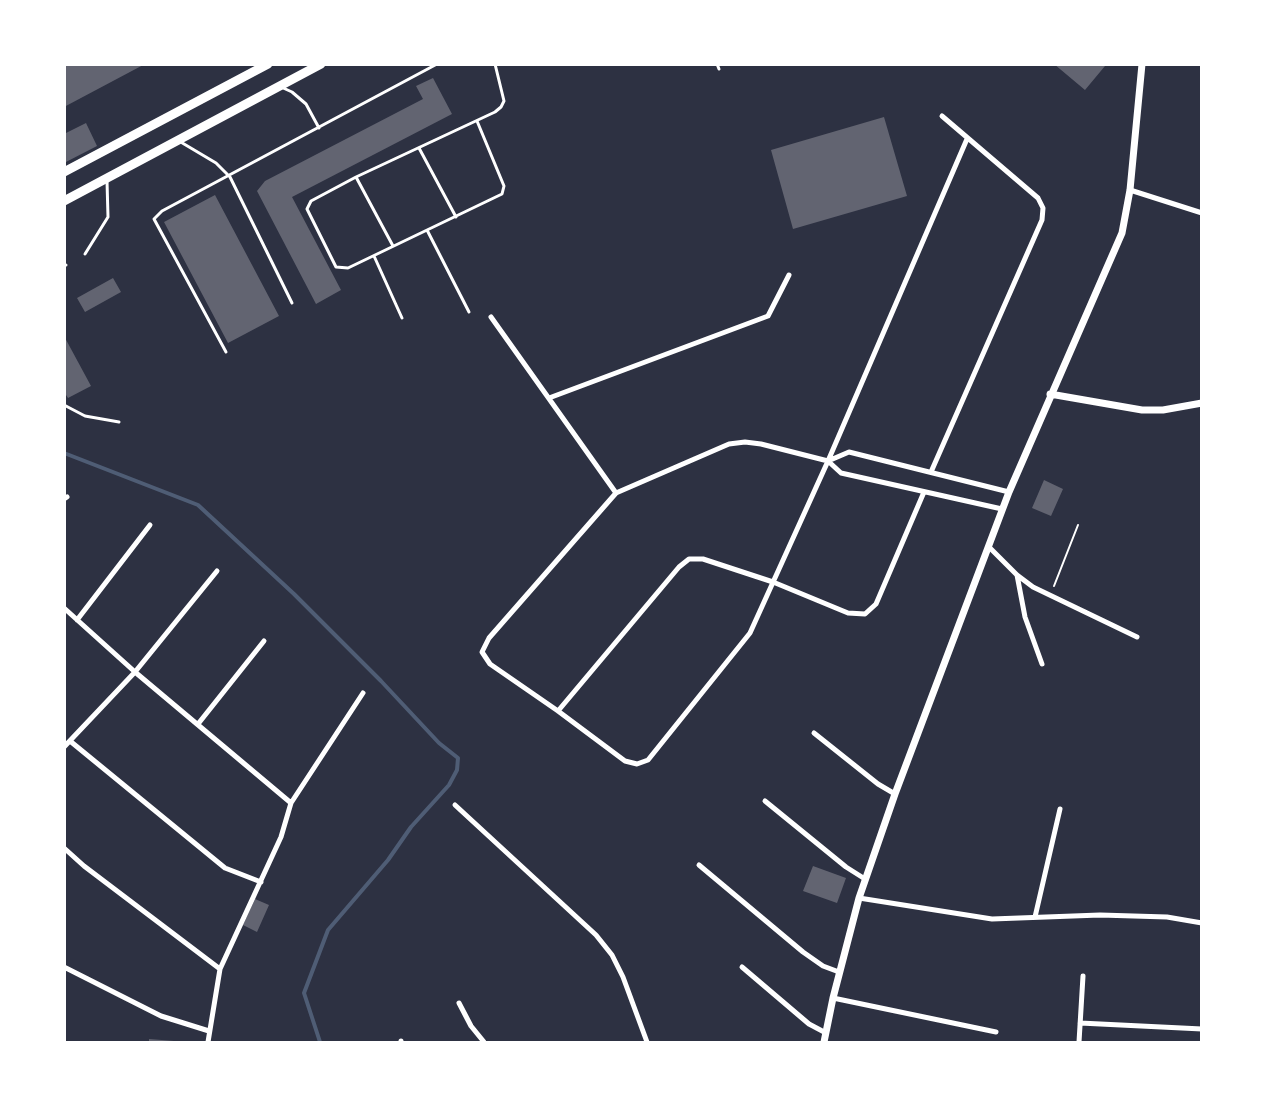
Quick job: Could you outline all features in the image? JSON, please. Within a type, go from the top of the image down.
[{"type":"main road","points":[[64,172],[268,64]]},
{"type":"main road","points":[[64,201],[321,64]]},
{"type":"street","points":[[824,1042],[839,972],[859,898],[895,794],[1002,509],[1050,394],[1122,234],[1130,190],[1142,64]]},
{"type":"street","points":[[931,472],[1042,219],[1043,208],[1038,198],[942,116]]},
{"type":"street","points":[[967,139],[828,461],[750,633],[648,760],[636,764],[625,761],[490,664],[482,652],[489,638],[615,493],[729,444],[745,442],[828,461],[841,473],[1002,509]]},
{"type":"street","points":[[1130,190],[1202,213]]},
{"type":"street","points":[[549,398],[768,316],[789,275]]},
{"type":"street","points":[[491,316],[615,493]]},
{"type":"street","points":[[1050,394],[1142,410],[1163,410],[1202,403]]},
{"type":"street","points":[[828,461],[849,452],[1009,492]]},
{"type":"street","points":[[558,711],[679,567],[689,559],[703,559],[773,582],[848,614],[865,614],[876,604],[924,492]]},
{"type":"street","points":[[77,620],[150,525]]},
{"type":"street","points":[[988,547],[1033,587],[1137,638]]},
{"type":"street","points":[[64,747],[135,672],[217,571]]},
{"type":"street","points":[[1017,575],[1025,617],[1042,664]]},
{"type":"street","points":[[65,609],[135,672],[291,803]]},
{"type":"street","points":[[198,724],[264,642]]},
{"type":"street","points":[[208,1042],[220,969],[281,837],[291,803],[363,693]]},
{"type":"street","points":[[814,733],[878,784],[895,794]]},
{"type":"street","points":[[70,741],[225,868],[261,882]]},
{"type":"street","points":[[765,801],[846,867],[865,879]]},
{"type":"street","points":[[455,805],[596,935],[612,955],[624,977],[647,1042]]},
{"type":"street","points":[[1035,917],[1060,809]]},
{"type":"street","points":[[64,848],[84,866],[220,969]]},
{"type":"street","points":[[699,864],[803,952],[823,966],[839,972]]},
{"type":"street","points":[[859,898],[992,920],[1112,915],[1167,917],[1202,923]]},
{"type":"street","points":[[64,967],[161,1016],[210,1031]]},
{"type":"street","points":[[742,967],[809,1024],[826,1033]]},
{"type":"street","points":[[1079,1042],[1083,976]]},
{"type":"street","points":[[833,998],[996,1032]]},
{"type":"street","points":[[459,1003],[471,1026],[484,1042]]},
{"type":"street","points":[[1080,1023],[1202,1029]]},
{"type":"lane","points":[[226,352],[154,219],[162,212],[437,64]]},
{"type":"lane","points":[[477,121],[504,186],[502,194],[348,268],[336,267],[307,208],[311,201],[356,177],[495,112],[504,101],[495,64]]},
{"type":"lane","points":[[717,64],[719,69]]},
{"type":"lane","points":[[279,87],[292,92],[306,104],[320,128]]},
{"type":"lane","points":[[177,140],[216,163],[230,177],[292,303]]},
{"type":"lane","points":[[419,148],[456,217]]},
{"type":"lane","points":[[356,177],[393,246]]},
{"type":"lane","points":[[85,254],[108,217],[106,178]]},
{"type":"lane","points":[[427,230],[470,312]]},
{"type":"lane","points":[[374,256],[402,318]]},
{"type":"lane","points":[[64,405],[85,416],[119,422]]},
{"type":"path","points":[[1050,596],[1078,525]]},
{"type":"building","points":[[64,64],[145,64],[64,107]]},
{"type":"building","points":[[1054,64],[1104,64],[1105,66],[1085,90]]},
{"type":"building","points":[[433,78],[452,114],[292,197],[341,290],[316,304],[257,191],[265,181],[423,99],[416,86]]},
{"type":"building","points":[[884,117],[907,196],[793,229],[771,150]]},
{"type":"building","points":[[86,123],[97,146],[64,163],[64,134]]},
{"type":"building","points":[[215,195],[279,316],[228,343],[164,222]]},
{"type":"building","points":[[113,278],[121,292],[85,312],[77,298]]},
{"type":"building","points":[[64,336],[91,386],[68,398],[64,392]]},
{"type":"building","points":[[1044,480],[1063,489],[1051,516],[1032,508]]},
{"type":"building","points":[[813,866],[846,878],[837,903],[803,891]]},
{"type":"building","points":[[255,899],[269,905],[257,932],[243,925]]},
{"type":"building","points":[[149,1039],[174,1041],[174,1042],[149,1042]]},
{"type":"waterway","points":[[64,453],[198,505],[294,594],[439,743],[458,758],[457,770],[449,785],[411,827],[388,860],[328,930],[304,993],[320,1042]]}]
